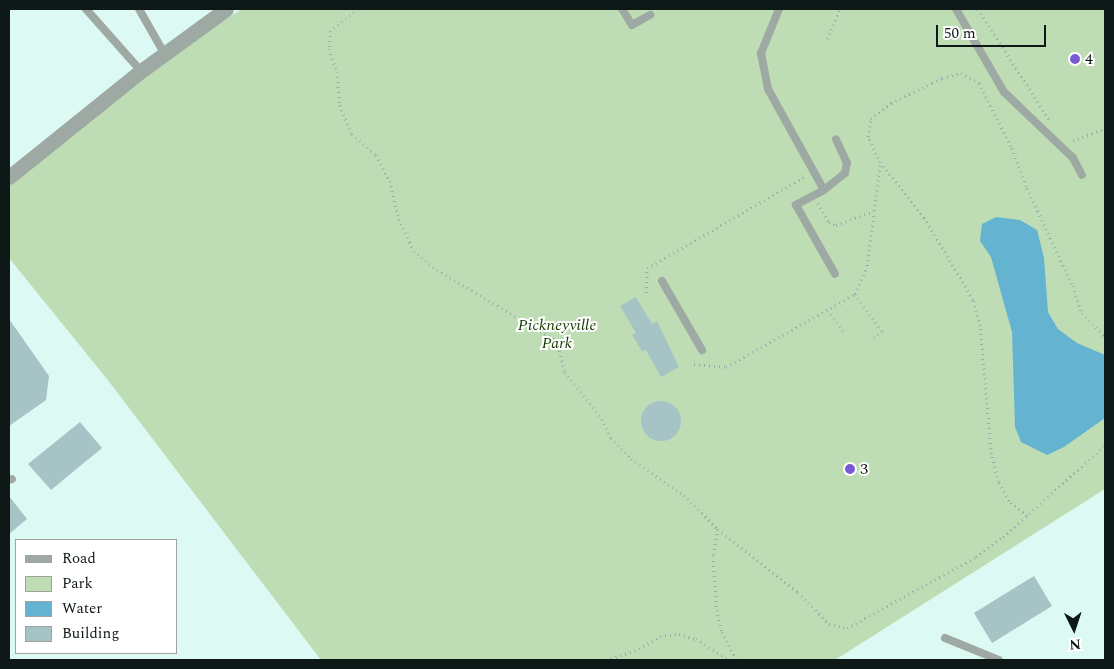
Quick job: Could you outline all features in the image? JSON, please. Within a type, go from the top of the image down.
[{"type":"street","points":[[9,177],[164,53],[226,9]]},
{"type":"lane","points":[[86,9],[141,71]]},
{"type":"lane","points":[[139,9],[164,53]]},
{"type":"lane","points":[[622,9],[632,25],[650,15]]},
{"type":"lane","points":[[779,9],[761,53],[768,89],[824,190]]},
{"type":"lane","points":[[956,9],[1004,92],[1073,158],[1082,175]]},
{"type":"lane","points":[[835,274],[796,205],[824,190],[845,173],[847,163],[836,139]]},
{"type":"lane","points":[[662,281],[702,350]]},
{"type":"lane","points":[[945,638],[1000,660]]},
{"type":"path","points":[[358,9],[331,31],[329,49],[337,72],[340,106],[352,134],[376,155],[390,181],[398,219],[414,251],[437,270],[557,341],[565,372],[602,419],[612,438],[632,459],[684,495],[718,529],[798,592],[829,624],[847,628],[976,557],[1027,516],[1105,445]]},
{"type":"path","points":[[827,39],[840,9]]},
{"type":"path","points":[[978,9],[1054,126]]},
{"type":"path","points":[[1027,516],[1009,501],[998,482],[993,464],[986,420],[980,326],[973,300],[924,218],[880,164],[868,137],[871,119],[890,103],[942,78],[960,73],[979,83],[1012,148],[1073,286],[1082,313],[1105,337]]},
{"type":"path","points":[[1074,142],[1105,128]]},
{"type":"path","points":[[694,364],[726,367],[855,294],[867,266],[880,164]]},
{"type":"path","points":[[646,293],[647,268],[804,179]]},
{"type":"path","points":[[816,200],[829,222],[836,225],[874,212]]},
{"type":"path","points":[[855,294],[883,332],[873,339]]},
{"type":"path","points":[[828,310],[844,331]]},
{"type":"path","points":[[718,529],[713,556],[716,610],[722,632],[737,660]]},
{"type":"path","points":[[606,660],[639,649],[660,636],[679,634],[696,639],[730,660]]},
{"type":"green space","name":"Pickneyville Park","points":[[242,9],[1105,9],[1105,489],[835,660],[321,660],[107,379],[9,258],[9,186],[188,43]]},
{"type":"water","points":[[996,217],[1020,220],[1037,230],[1044,258],[1048,312],[1058,329],[1077,343],[1105,355],[1105,418],[1064,447],[1047,455],[1021,442],[1015,427],[1012,332],[991,257],[980,241],[982,224]]},
{"type":"building","points":[[636,297],[652,324],[657,321],[679,367],[661,377],[646,350],[642,351],[632,335],[636,333],[620,306]]},
{"type":"building","points":[[9,319],[49,376],[46,400],[9,426]]},
{"type":"building","points":[[661,401],[675,407],[681,421],[675,435],[661,441],[647,435],[641,421],[647,407]]},
{"type":"building","points":[[80,422],[102,448],[51,490],[28,464]]},
{"type":"building","points":[[9,496],[27,519],[9,534]]},
{"type":"building","points":[[1034,576],[1052,606],[992,643],[974,613]]},
{"type":"place","name":"4","points":[[1075,59]]},
{"type":"place","name":"3","points":[[850,469]]}]
